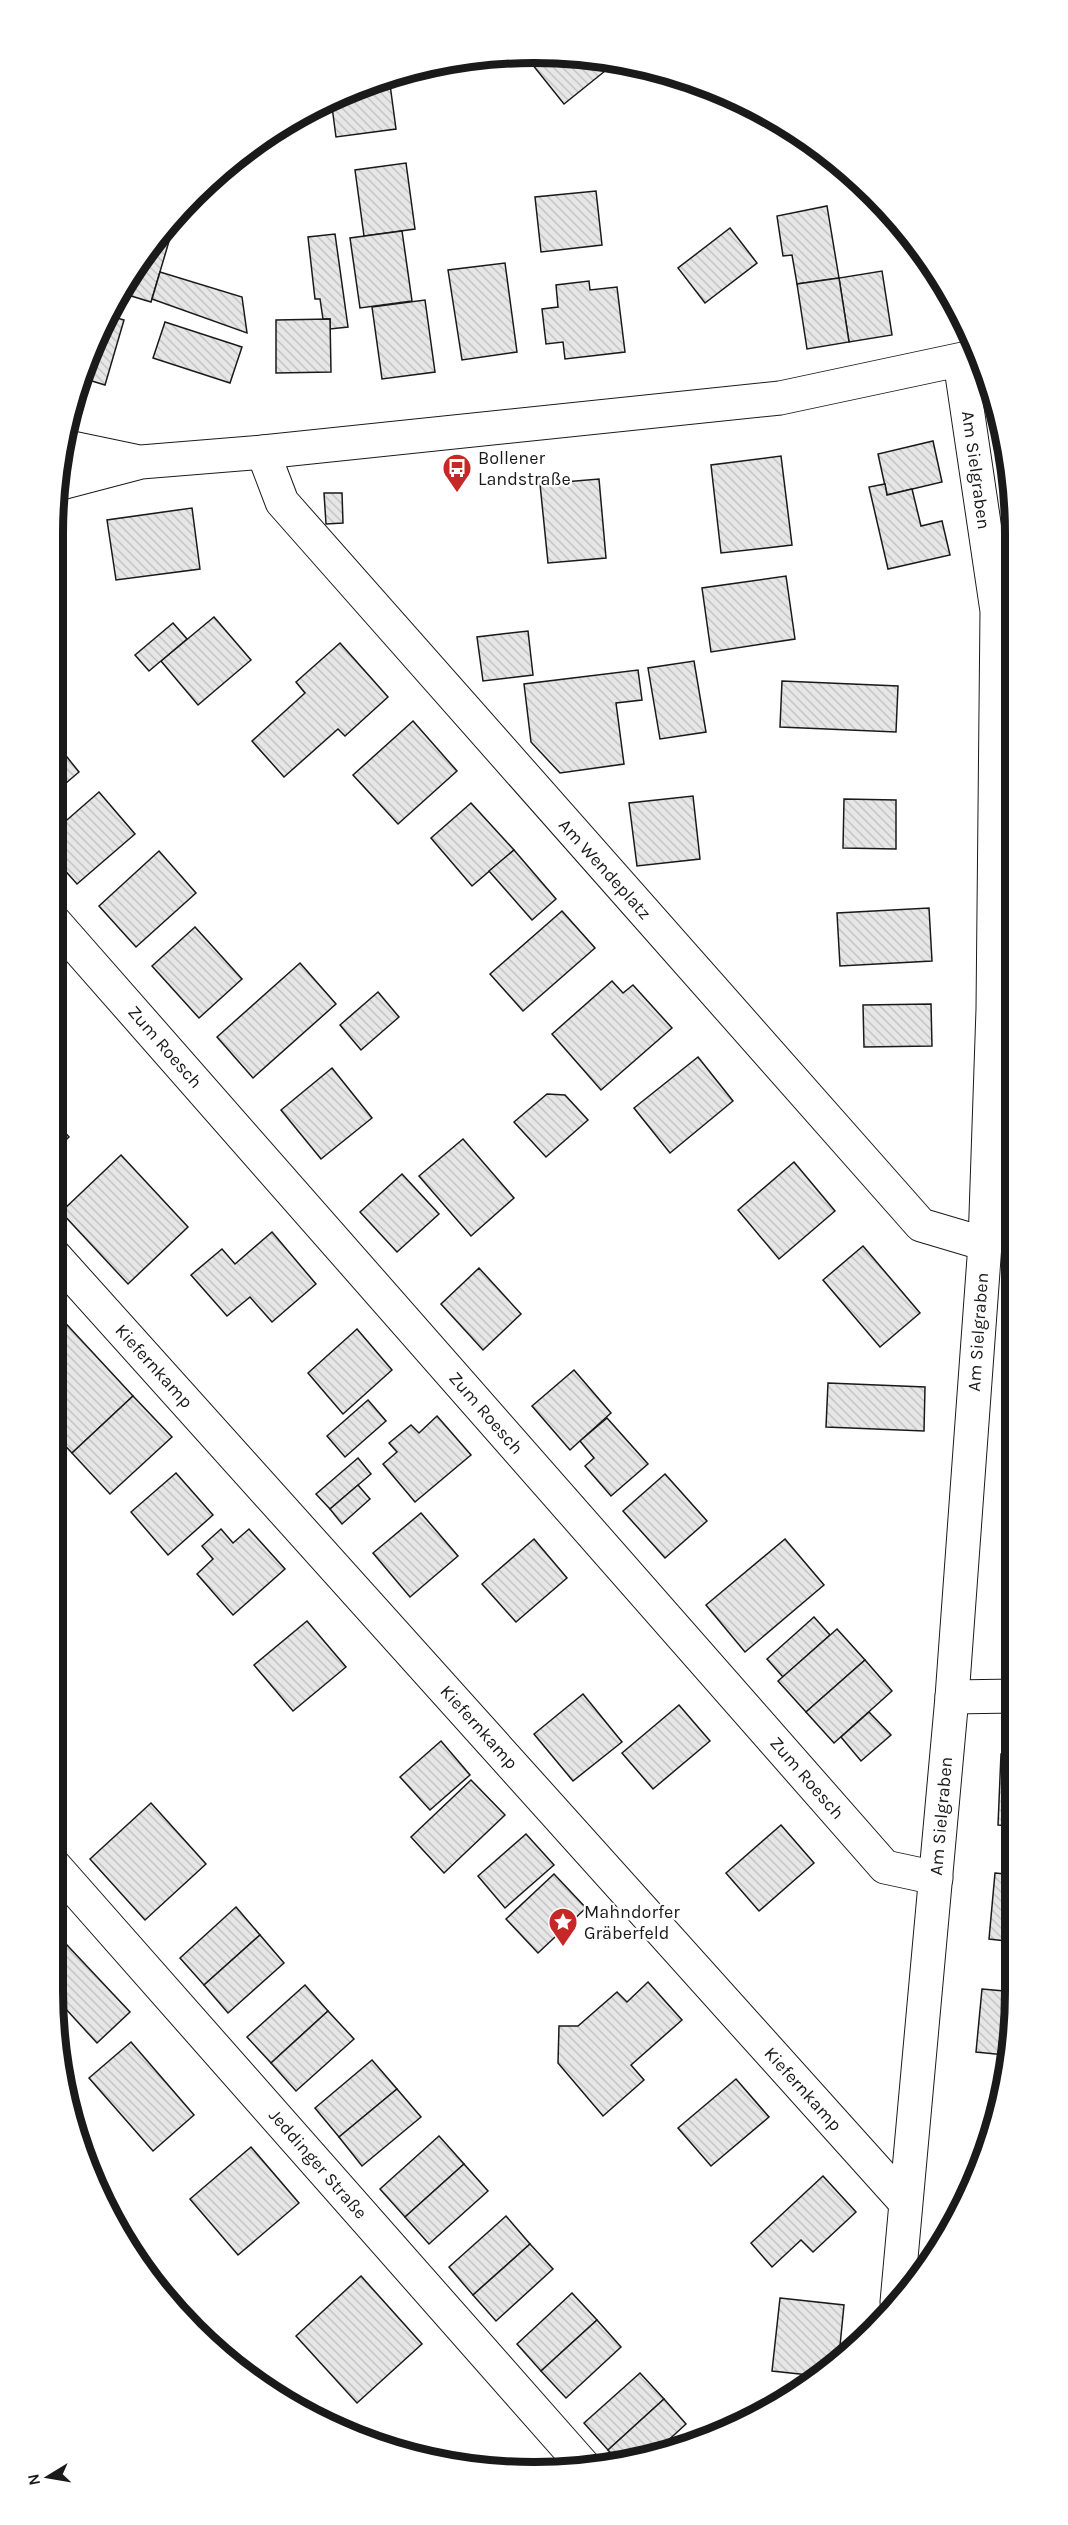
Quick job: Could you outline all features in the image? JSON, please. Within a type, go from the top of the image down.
[{"type":"street","points":[[66,482],[141,462],[263,452],[780,398],[969,359]]},
{"type":"street","name":"Am Sielgraben","points":[[898,2290],[952,1697],[985,1244],[993,1009],[997,611],[969,359]]},
{"type":"street","points":[[71,448],[141,462]]},
{"type":"street","name":"Am Wendeplatz","points":[[263,452],[282,502],[921,1226],[985,1244]]},
{"type":"street","name":"Zum Roesch","points":[[63,932],[885,1867],[936,1878]]},
{"type":"street","name":"Kiefernkamp","points":[[63,1265],[905,2202]]},
{"type":"street","points":[[952,1697],[1005,1696]]},
{"type":"street","name":"Jeddinger Straße","points":[[63,1875],[578,2460]]},
{"type":"building","points":[[531,63],[607,69],[564,104]]},
{"type":"building","points":[[390,86],[396,129],[336,137],[332,109]]},
{"type":"building","points":[[406,163],[415,229],[364,236],[355,170]]},
{"type":"building","points":[[596,191],[602,245],[541,252],[535,197]]},
{"type":"building","points":[[827,206],[839,278],[797,284],[792,255],[783,256],[777,216]]},
{"type":"building","points":[[730,228],[757,263],[705,303],[678,268]]},
{"type":"building","points":[[402,231],[412,301],[360,308],[350,238]]},
{"type":"building","points":[[171,233],[151,302],[128,295]]},
{"type":"building","points":[[335,234],[348,327],[330,329],[330,319],[323,319],[320,299],[315,299],[308,237]]},
{"type":"building","points":[[505,263],[517,352],[462,360],[448,270]]},
{"type":"building","points":[[882,271],[892,335],[849,342],[839,278]]},
{"type":"building","points":[[160,272],[242,297],[247,333],[152,299]]},
{"type":"building","points":[[839,278],[849,342],[807,349],[797,284]]},
{"type":"building","points":[[589,281],[590,290],[617,287],[625,352],[565,359],[563,342],[546,344],[542,309],[558,307],[556,285]]},
{"type":"building","points":[[425,300],[435,372],[382,379],[372,307]]},
{"type":"building","points":[[116,318],[124,320],[105,385],[89,380]]},
{"type":"building","points":[[330,319],[331,372],[276,373],[276,320]]},
{"type":"building","points":[[165,322],[242,347],[230,383],[153,358]]},
{"type":"building","points":[[933,441],[942,482],[887,495],[878,454]]},
{"type":"building","points":[[781,456],[792,545],[721,553],[711,465]]},
{"type":"building","points":[[599,479],[606,558],[548,563],[540,484]]},
{"type":"building","points":[[885,484],[887,495],[912,489],[921,526],[942,521],[950,555],[888,569],[869,487]]},
{"type":"building","points":[[324,493],[342,493],[343,523],[326,524]]},
{"type":"building","points":[[192,508],[200,569],[116,580],[107,520]]},
{"type":"building","points":[[786,576],[795,639],[711,652],[702,588]]},
{"type":"building","points":[[214,617],[251,660],[198,705],[161,661]]},
{"type":"building","points":[[173,623],[187,639],[149,671],[135,655]]},
{"type":"building","points":[[528,631],[533,675],[483,681],[477,637]]},
{"type":"building","points":[[340,643],[388,697],[345,736],[338,729],[284,777],[252,741],[305,693],[296,682]]},
{"type":"building","points":[[694,661],[706,732],[660,739],[648,668]]},
{"type":"building","points":[[638,670],[642,700],[616,703],[624,764],[560,773],[531,742],[524,684]]},
{"type":"building","points":[[782,681],[898,686],[896,732],[780,727]]},
{"type":"building","points":[[413,721],[457,771],[398,824],[353,775]]},
{"type":"building","points":[[63,752],[79,772],[63,786]]},
{"type":"building","points":[[99,792],[135,834],[77,884],[63,868],[63,823]]},
{"type":"building","points":[[693,796],[700,859],[637,866],[629,803]]},
{"type":"building","points":[[844,799],[896,800],[896,849],[843,848]]},
{"type":"building","points":[[471,803],[514,850],[472,886],[431,838]]},
{"type":"building","points":[[514,850],[556,899],[532,920],[489,871]]},
{"type":"building","points":[[159,851],[196,893],[136,947],[99,906]]},
{"type":"building","points":[[929,908],[932,961],[840,966],[837,913]]},
{"type":"building","points":[[562,911],[595,948],[523,1011],[490,974]]},
{"type":"building","points":[[195,927],[242,979],[199,1018],[152,966]]},
{"type":"building","points":[[300,963],[336,1004],[253,1078],[217,1037]]},
{"type":"building","points":[[612,981],[623,993],[633,985],[672,1028],[601,1090],[552,1034]]},
{"type":"building","points":[[378,992],[399,1017],[361,1050],[340,1025]]},
{"type":"building","points":[[931,1004],[932,1046],[864,1047],[863,1005]]},
{"type":"building","points":[[698,1057],[733,1101],[670,1153],[634,1108]]},
{"type":"building","points":[[332,1068],[372,1118],[321,1159],[281,1110]]},
{"type":"building","points":[[547,1094],[565,1095],[588,1120],[546,1157],[514,1122]]},
{"type":"building","points":[[63,1130],[69,1137],[63,1143]]},
{"type":"building","points":[[463,1139],[514,1198],[471,1236],[419,1176]]},
{"type":"building","points":[[121,1155],[188,1227],[128,1284],[63,1214],[63,1210]]},
{"type":"building","points":[[794,1162],[835,1211],[779,1259],[738,1210]]},
{"type":"building","points":[[402,1174],[439,1214],[397,1252],[360,1212]]},
{"type":"building","points":[[272,1232],[316,1284],[272,1322],[250,1297],[227,1316],[191,1275],[222,1249],[235,1264]]},
{"type":"building","points":[[863,1246],[920,1313],[880,1347],[823,1280]]},
{"type":"building","points":[[479,1268],[521,1314],[483,1350],[441,1304]]},
{"type":"building","points":[[63,1320],[133,1396],[72,1453],[63,1444]]},
{"type":"building","points":[[357,1329],[392,1370],[343,1414],[308,1373]]},
{"type":"building","points":[[574,1370],[611,1413],[570,1450],[532,1406]]},
{"type":"building","points":[[828,1383],[925,1387],[924,1431],[826,1427]]},
{"type":"building","points":[[133,1396],[172,1437],[110,1494],[72,1453]]},
{"type":"building","points":[[368,1400],[386,1421],[345,1457],[327,1436]]},
{"type":"building","points":[[437,1416],[471,1455],[415,1502],[383,1464],[397,1452],[389,1443],[411,1425],[419,1433]]},
{"type":"building","points":[[607,1418],[648,1464],[611,1496],[585,1466],[594,1458],[580,1441]]},
{"type":"building","points":[[358,1458],[371,1474],[330,1509],[316,1494]]},
{"type":"building","points":[[176,1473],[213,1515],[168,1555],[131,1512]]},
{"type":"building","points":[[665,1474],[707,1521],[665,1558],[623,1511]]},
{"type":"building","points":[[358,1485],[370,1499],[342,1524],[330,1509]]},
{"type":"building","points":[[421,1513],[458,1556],[410,1597],[373,1553]]},
{"type":"building","points":[[221,1529],[233,1543],[249,1529],[285,1569],[233,1615],[197,1574],[213,1559],[202,1546]]},
{"type":"building","points":[[534,1539],[567,1578],[516,1622],[482,1584]]},
{"type":"building","points":[[785,1539],[824,1585],[745,1652],[706,1605]]},
{"type":"building","points":[[814,1617],[830,1635],[783,1677],[767,1659]]},
{"type":"building","points":[[307,1621],[346,1667],[293,1711],[254,1665]]},
{"type":"building","points":[[837,1629],[865,1660],[806,1712],[778,1681]]},
{"type":"building","points":[[865,1660],[892,1691],[834,1743],[806,1712]]},
{"type":"building","points":[[583,1694],[622,1742],[573,1781],[534,1734]]},
{"type":"building","points":[[679,1705],[710,1741],[653,1789],[622,1753]]},
{"type":"building","points":[[869,1712],[891,1735],[861,1761],[841,1737]]},
{"type":"building","points":[[441,1741],[470,1775],[430,1810],[400,1777]]},
{"type":"building","points":[[1001,1754],[1005,1754],[1005,1825],[998,1825]]},
{"type":"building","points":[[471,1780],[505,1815],[444,1873],[411,1837]]},
{"type":"building","points":[[151,1803],[206,1864],[145,1920],[90,1859]]},
{"type":"building","points":[[781,1825],[814,1863],[759,1911],[726,1873]]},
{"type":"building","points":[[526,1834],[554,1865],[505,1908],[478,1876]]},
{"type":"building","points":[[995,1873],[1005,1874],[1005,1941],[989,1939]]},
{"type":"building","points":[[554,1874],[586,1908],[538,1953],[506,1919]]},
{"type":"building","points":[[236,1907],[260,1935],[204,1985],[180,1958]]},
{"type":"building","points":[[260,1935],[284,1963],[228,2013],[204,1985]]},
{"type":"building","points":[[67,1945],[130,2012],[97,2043],[63,2006],[63,1948]]},
{"type":"building","points":[[648,1982],[682,2020],[631,2065],[644,2080],[603,2116],[558,2063],[559,2026],[578,2026],[617,1992],[627,2002]]},
{"type":"building","points":[[305,1985],[328,2011],[271,2063],[247,2037]]},
{"type":"building","points":[[982,1989],[1005,1991],[1001,2055],[976,2052]]},
{"type":"building","points":[[328,2011],[354,2039],[296,2091],[271,2063]]},
{"type":"building","points":[[131,2042],[194,2115],[153,2151],[89,2078]]},
{"type":"building","points":[[372,2060],[397,2089],[339,2137],[315,2108]]},
{"type":"building","points":[[736,2079],[769,2117],[711,2166],[678,2128]]},
{"type":"building","points":[[397,2089],[421,2117],[362,2166],[339,2137]]},
{"type":"building","points":[[439,2136],[464,2164],[405,2217],[380,2189]]},
{"type":"building","points":[[251,2147],[299,2203],[238,2255],[190,2199]]},
{"type":"building","points":[[464,2164],[488,2191],[429,2244],[405,2217]]},
{"type":"building","points":[[823,2176],[856,2212],[813,2252],[801,2240],[772,2267],[751,2243]]},
{"type":"building","points":[[506,2216],[530,2244],[473,2295],[449,2267]]},
{"type":"building","points":[[530,2244],[553,2269],[496,2321],[473,2295]]},
{"type":"building","points":[[361,2276],[422,2344],[357,2403],[296,2336]]},
{"type":"building","points":[[572,2293],[597,2320],[541,2371],[517,2344]]},
{"type":"building","points":[[780,2298],[844,2305],[840,2349],[807,2375],[772,2371]]},
{"type":"building","points":[[597,2320],[621,2347],[566,2398],[541,2371]]},
{"type":"building","points":[[640,2373],[664,2399],[608,2450],[584,2423]]},
{"type":"building","points":[[664,2399],[686,2424],[665,2443],[613,2455],[608,2450]]},
{"type":"place","name":"Bollener Landstraße","points":[[457,494]]},
{"type":"place","name":"Mahndorfer Gräberfeld","points":[[563,1948]]}]
